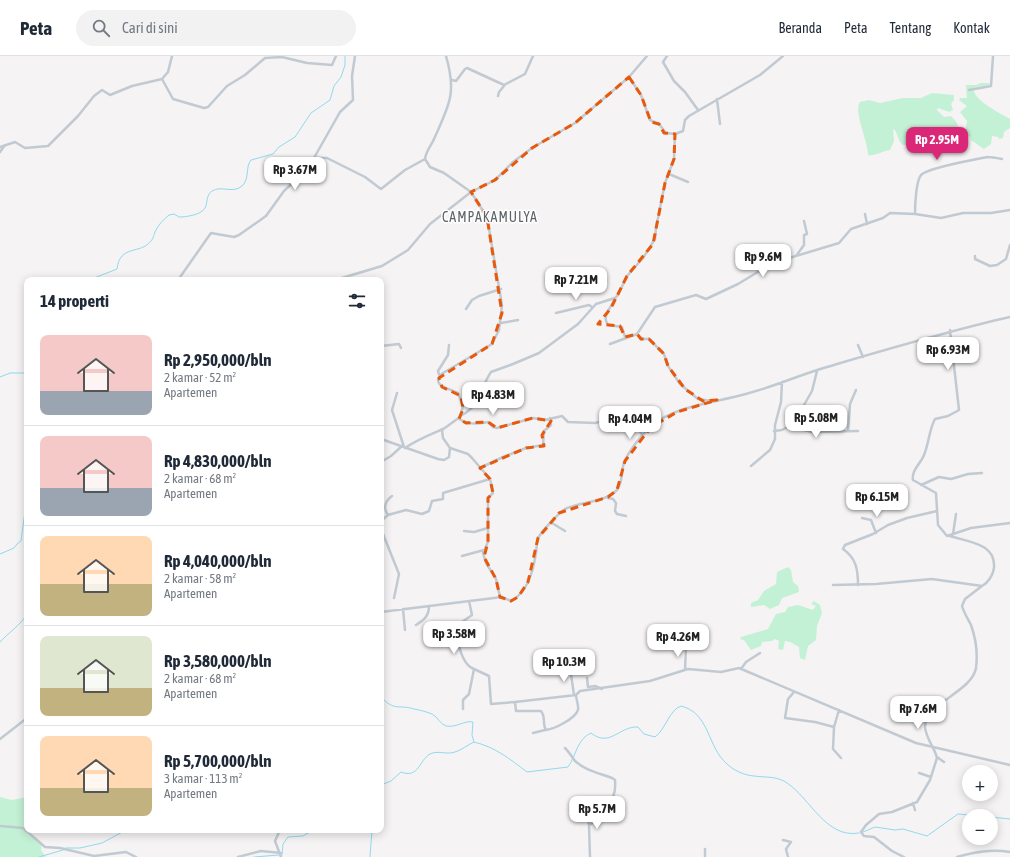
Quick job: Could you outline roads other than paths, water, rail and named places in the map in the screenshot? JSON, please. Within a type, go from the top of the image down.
[{"type":"street","points":[[0,147],[15,142],[25,148],[48,146],[58,137],[98,92],[102,90],[110,95],[132,86],[162,79],[168,72],[172,56]]},
{"type":"street","points":[[162,79],[173,99],[204,108],[208,107],[227,86],[245,75],[263,58],[289,58],[332,65],[336,56]]},
{"type":"street","points":[[180,277],[211,233],[234,237],[245,232],[272,210],[284,191],[299,177],[314,158],[336,118],[344,107],[353,100],[352,76],[355,56]]},
{"type":"street","points":[[314,158],[327,158],[365,177],[381,189],[405,170],[425,159],[450,98],[452,80],[446,56]]},
{"type":"street","points":[[498,96],[499,92],[504,86],[525,74],[533,56]]},
{"type":"street","points":[[345,277],[382,266],[408,250],[430,224],[471,192],[495,180],[513,162],[532,148],[575,123],[628,77],[647,56]]},
{"type":"street","points":[[667,56],[663,62],[671,78],[685,92],[698,110]]},
{"type":"street","points":[[628,77],[641,95],[650,120],[659,124],[666,133],[675,134],[683,131],[685,120],[698,110],[760,75],[783,56]]},
{"type":"street","points":[[969,90],[991,86],[993,56]]},
{"type":"street","points":[[452,80],[456,81],[467,68],[504,86]]},
{"type":"street","points":[[717,99],[720,124]]},
{"type":"street","points":[[625,337],[622,327],[608,325],[605,320],[605,316],[611,308],[626,276],[643,258],[656,239],[659,211],[674,159],[675,134]]},
{"type":"street","points":[[0,152],[6,145]]},
{"type":"street","points":[[915,214],[918,181],[922,174],[930,170],[988,157],[1002,159]]},
{"type":"street","points":[[425,159],[430,167],[444,173],[471,192],[487,217],[501,289],[501,323],[496,338],[492,344],[443,373],[440,377]]},
{"type":"street","points":[[669,174],[688,182]]},
{"type":"street","points":[[610,344],[625,337],[637,334],[655,307],[696,295],[706,299],[738,284],[766,267],[796,256],[840,244],[851,229],[867,224],[892,212],[898,214],[915,214],[941,218],[963,213],[991,213],[1010,210]]},
{"type":"street","points":[[865,214],[867,224]]},
{"type":"street","points":[[796,256],[804,245],[804,236],[807,234],[804,221]]},
{"type":"street","points":[[975,256],[975,259],[990,266],[994,266],[1006,259],[1010,245]]},
{"type":"street","points":[[466,309],[470,306],[472,300],[479,296],[501,289]]},
{"type":"street","points":[[384,460],[403,447],[412,445],[420,439],[443,429],[472,408],[479,398],[491,372],[539,353],[578,324],[596,304],[615,298]]},
{"type":"street","points":[[556,313],[589,305],[592,307]]},
{"type":"street","points":[[637,334],[642,339],[649,339],[663,353],[670,371],[680,384],[703,401],[742,396],[817,370],[950,330],[1010,317]]},
{"type":"street","points":[[501,323],[518,320]]},
{"type":"street","points":[[944,762],[937,757],[932,747],[925,727],[927,719],[937,707],[971,678],[976,669],[975,637],[962,606],[965,599],[988,582],[994,570],[992,555],[981,545],[951,535],[945,535],[938,525],[936,493],[914,482],[912,475],[925,453],[934,422],[938,417],[948,416],[959,410],[950,330]]},
{"type":"street","points":[[384,346],[399,344],[401,348]]},
{"type":"street","points":[[449,345],[448,355],[438,371],[440,377],[439,382],[442,387],[454,391],[461,396],[463,409],[462,415]]},
{"type":"street","points":[[858,345],[863,357]]},
{"type":"street","points":[[804,405],[812,391],[817,370]]},
{"type":"street","points":[[751,466],[770,449],[775,439],[774,431],[781,402],[782,382]]},
{"type":"street","points":[[848,431],[850,404],[856,390]]},
{"type":"street","points":[[397,393],[392,410],[403,447]]},
{"type":"street","points":[[384,612],[500,597],[511,601],[518,597],[531,575],[538,538],[552,523],[555,517],[565,509],[608,498],[619,488],[625,461],[651,427],[677,412],[717,400]]},
{"type":"street","points":[[459,418],[466,423],[475,424],[488,422],[492,427],[497,428],[533,418],[543,420],[564,416],[568,422],[595,424],[601,421],[617,425],[630,420],[636,425],[643,436]]},
{"type":"street","points":[[480,468],[502,457],[526,448],[542,445],[544,431],[551,425],[550,418]]},
{"type":"street","points":[[774,431],[782,430],[789,426],[812,432],[858,431]]},
{"type":"street","points":[[443,429],[443,438],[450,448],[468,454],[490,479],[493,491],[488,498],[488,542],[483,553],[486,563],[496,579],[500,597]]},
{"type":"street","points":[[384,440],[442,460],[449,457],[450,448]]},
{"type":"street","points":[[921,485],[939,477],[951,479],[968,474],[982,473]]},
{"type":"street","points":[[384,518],[388,515],[408,510],[422,514],[429,511],[432,501],[443,499],[443,493],[490,479]]},
{"type":"street","points":[[388,515],[384,509],[387,500],[392,496]]},
{"type":"street","points":[[608,498],[613,499],[616,503],[616,513],[626,516]]},
{"type":"street","points":[[858,585],[856,563],[843,547],[848,543],[876,533],[888,525],[908,518],[937,511]]},
{"type":"street","points":[[951,535],[956,514]]},
{"type":"street","points":[[862,518],[871,520],[876,533]]},
{"type":"street","points":[[951,535],[971,528],[1010,522]]},
{"type":"street","points":[[552,523],[565,531]]},
{"type":"street","points":[[464,531],[474,532],[488,528]]},
{"type":"street","points":[[384,534],[399,574],[394,598]]},
{"type":"street","points":[[462,556],[484,550]]},
{"type":"street","points":[[833,585],[858,585],[932,579],[982,586]]},
{"type":"street","points":[[469,601],[472,615],[462,622],[456,635],[463,657],[470,667],[489,676],[491,704],[575,695],[580,691],[650,681],[684,670],[721,672],[741,669],[819,704],[839,710],[901,737],[932,747],[1010,765]]},
{"type":"street","points":[[416,625],[425,620],[428,614],[429,606]]},
{"type":"street","points":[[403,610],[405,630]]},
{"type":"street","points":[[684,670],[686,647]]},
{"type":"street","points":[[741,669],[746,662],[760,653]]},
{"type":"street","points":[[463,709],[463,700],[469,694],[474,669]]},
{"type":"street","points":[[534,733],[559,726],[576,713],[578,708],[570,674]]},
{"type":"street","points":[[587,678],[588,687],[595,686],[602,689]]},
{"type":"street","points":[[794,692],[788,699],[785,718],[815,722],[834,728]]},
{"type":"street","points":[[515,702],[516,711],[543,712],[546,730]]},
{"type":"street","points":[[839,710],[834,728],[833,751],[841,758]]},
{"type":"street","points":[[0,740],[24,720]]},
{"type":"street","points":[[565,748],[574,760],[586,769],[615,780],[613,799],[601,812],[599,820],[589,825]]},
{"type":"street","points":[[904,857],[892,851],[874,837],[864,836],[862,832],[866,825],[879,814],[892,812],[913,803],[920,798],[931,777],[937,757]]},
{"type":"street","points":[[919,773],[931,777]]},
{"type":"street","points":[[913,803],[915,810]]},
{"type":"street","points":[[586,809],[589,825],[590,857]]},
{"type":"street","points":[[0,826],[24,829]]},
{"type":"street","points":[[29,833],[45,847],[60,848],[94,856],[126,852],[136,857]]},
{"type":"street","points":[[279,833],[275,841],[281,855]]},
{"type":"street","points":[[783,840],[791,842],[786,850],[788,857]]},
{"type":"street","points":[[705,849],[705,857]]},
{"type":"street","points":[[957,857],[973,852],[988,850],[1010,852]]},
{"type":"street","points":[[238,857],[261,851],[281,855]]},
{"type":"waterway","points":[[97,277],[117,269],[119,261],[126,253],[147,245],[151,241],[159,225],[169,215],[174,214],[182,217],[197,214],[205,208],[208,197],[212,191],[216,189],[231,190],[242,186],[246,180],[248,166],[251,160],[273,154],[279,147],[295,137],[311,113],[330,100],[334,86],[341,77],[345,65],[345,56]]},
{"type":"waterway","points":[[0,377],[10,373],[24,373]]},
{"type":"waterway","points":[[0,554],[14,548],[21,541],[24,518]]},
{"type":"waterway","points":[[0,642],[24,618]]},
{"type":"waterway","points":[[384,700],[393,706],[409,708],[432,714],[446,726],[473,722],[472,735],[474,742]]},
{"type":"waterway","points":[[384,784],[391,781],[401,772],[412,773],[430,754],[436,752],[455,752],[474,742],[496,750],[527,772],[568,767],[580,743],[591,733],[598,737],[604,738],[631,728],[638,727],[644,734],[655,737],[659,734],[673,711],[681,706],[698,716],[720,757],[735,770],[743,774],[774,778],[787,783],[828,824],[837,830],[847,833],[859,833]]},
{"type":"waterway","points":[[863,832],[875,827],[895,830],[903,829],[927,836],[958,814],[962,814]]},
{"type":"waterway","points":[[998,818],[1010,819]]},
{"type":"waterway","points":[[66,848],[80,848],[102,843],[120,833]]},
{"type":"waterway","points":[[282,855],[283,844],[288,837],[303,836],[308,833]]},
{"type":"waterway","points":[[370,857],[372,833]]},
{"type":"waterway","points":[[39,857],[63,850]]},
{"type":"waterway","points":[[254,857],[279,855]]},
{"type":"district","name":"CAMPAKAMULYA","points":[[490,217]]}]
